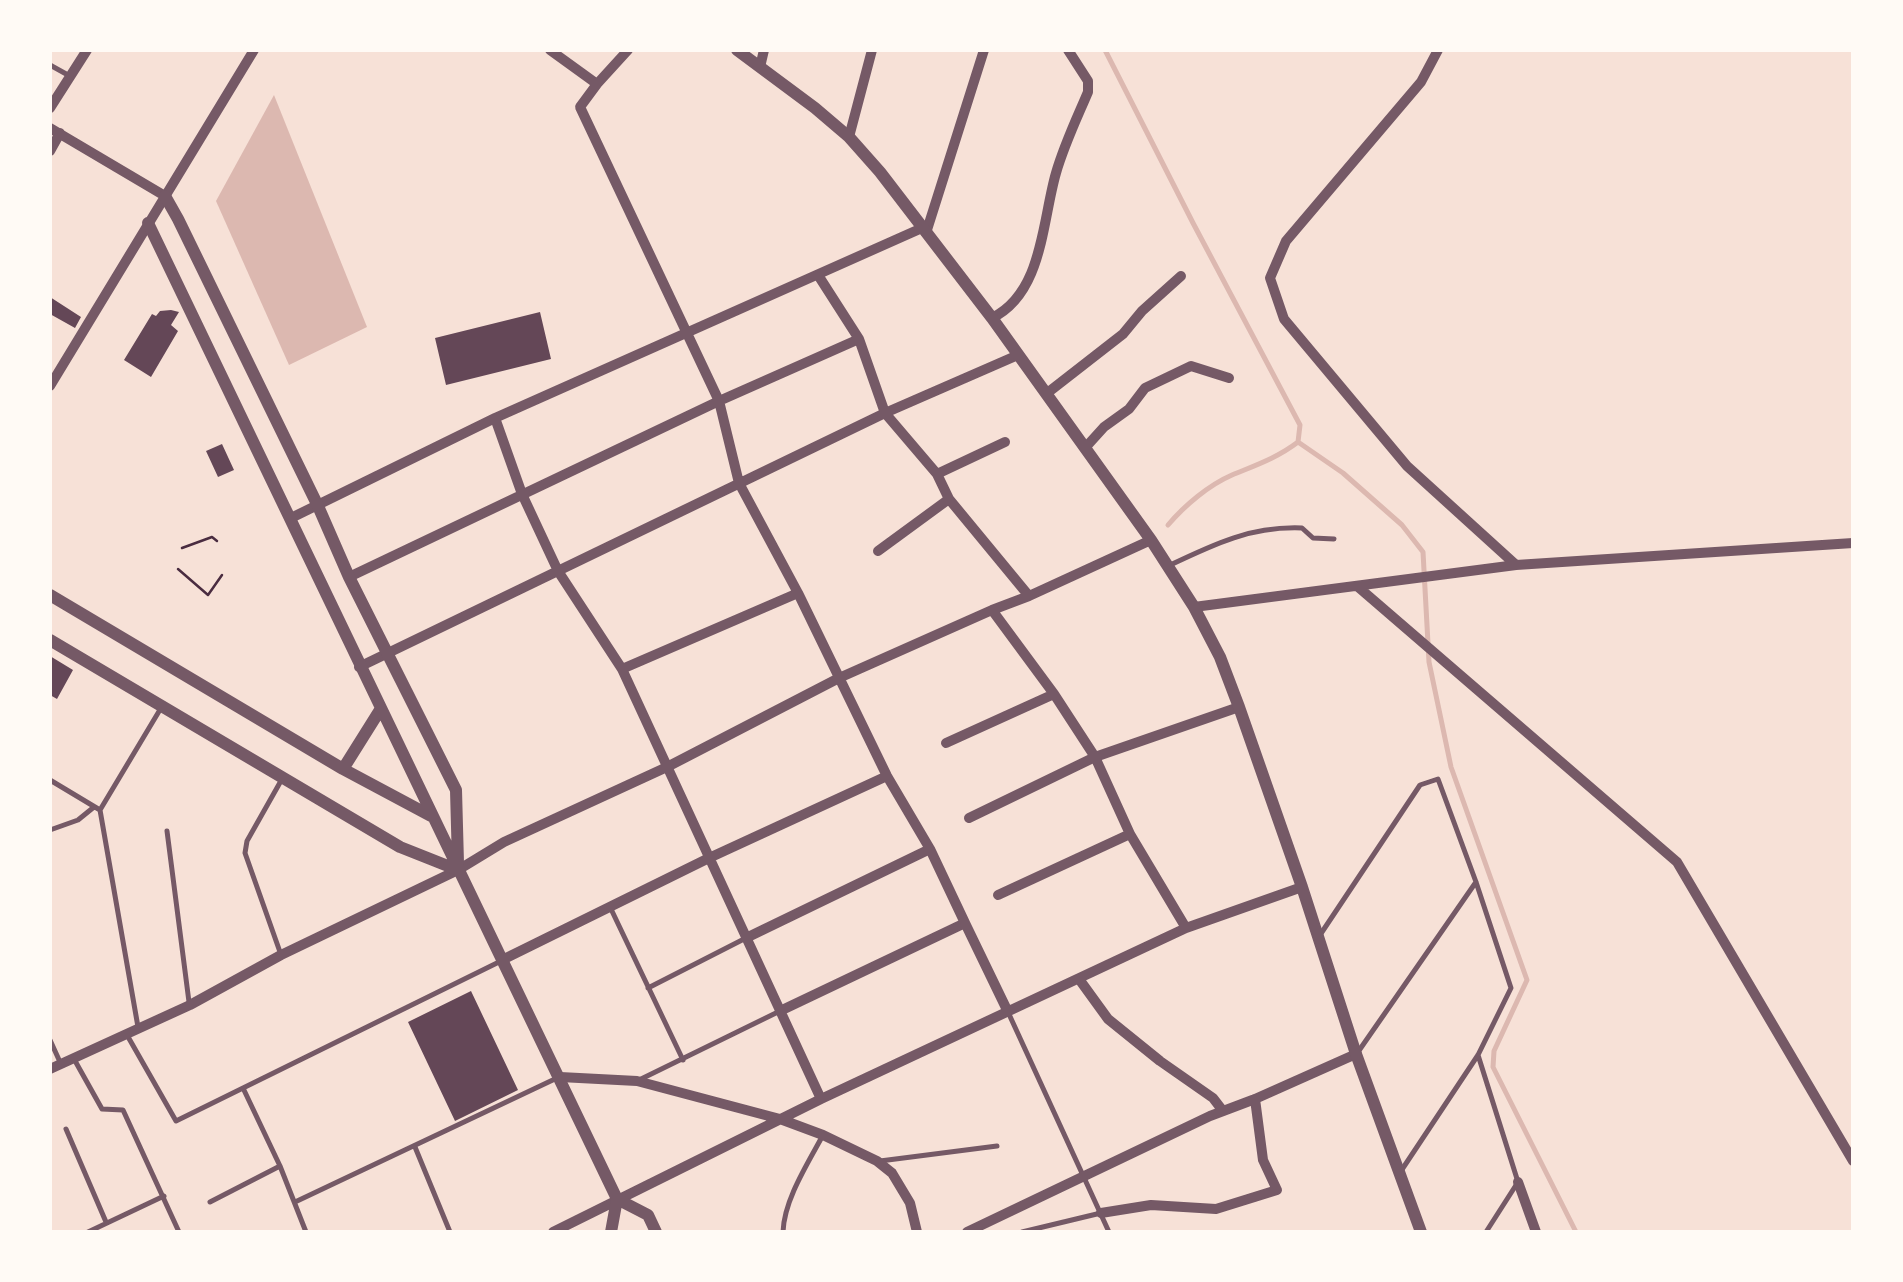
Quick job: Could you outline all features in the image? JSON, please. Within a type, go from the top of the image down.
[{"type":"street","points":[[50,108],[87,50]]},
{"type":"street","points":[[50,386],[254,50]]},
{"type":"street","points":[[550,50],[597,84]]},
{"type":"street","points":[[628,50],[580,107],[719,401],[739,483],[798,593],[887,776],[930,849],[1008,1012]]},
{"type":"street","points":[[737,50],[849,137],[880,172],[992,318],[1194,607],[1220,657],[1302,887],[1356,1054],[1422,1232]]},
{"type":"street","points":[[760,67],[764,50]]},
{"type":"street","points":[[849,137],[872,50]]},
{"type":"street","points":[[291,518],[495,418],[924,230],[984,50]]},
{"type":"street","points":[[992,318],[1014,302],[1033,269],[1057,170],[1088,92],[1088,81],[1068,50]]},
{"type":"street","points":[[1438,50],[1421,82],[1286,241],[1270,278],[1284,319],[1407,466],[1516,565]]},
{"type":"street","points":[[50,151],[55,130],[165,196],[456,790],[458,870]]},
{"type":"street","points":[[148,223],[617,1199],[611,1232]]},
{"type":"street","points":[[818,276],[859,339],[886,413],[937,474],[949,499],[1030,596]]},
{"type":"street","points":[[1046,394],[1123,334],[1180,276]]},
{"type":"street","points":[[349,577],[719,401],[859,339]]},
{"type":"street","points":[[360,668],[886,413],[1018,355]]},
{"type":"street","points":[[1085,448],[1104,427],[1129,409],[1146,388],[1191,366],[1229,378]]},
{"type":"street","points":[[495,418],[522,494],[558,571],[622,669],[820,1098]]},
{"type":"street","points":[[937,474],[1004,442]]},
{"type":"street","points":[[878,550],[949,499]]},
{"type":"street","points":[[55,1067],[190,1005],[281,955],[458,870],[504,842],[667,767],[838,678],[1150,540]]},
{"type":"street","points":[[1194,607],[1516,565],[1853,542]]},
{"type":"street","points":[[1358,586],[1678,862],[1853,1160]]},
{"type":"street","points":[[622,669],[798,593]]},
{"type":"street","points":[[50,596],[343,769],[432,816]]},
{"type":"street","points":[[992,610],[1095,757],[1130,834],[1186,928]]},
{"type":"street","points":[[50,640],[400,847],[458,870]]},
{"type":"street","points":[[946,743],[1054,694]]},
{"type":"street","points":[[969,818],[1095,757],[1238,707]]},
{"type":"street","points":[[343,769],[380,710]]},
{"type":"street","points":[[502,960],[887,776]]},
{"type":"street","points":[[998,895],[1130,834]]},
{"type":"street","points":[[746,938],[930,849]]},
{"type":"street","points":[[553,1232],[820,1098],[1186,928],[1302,887]]},
{"type":"street","points":[[780,1011],[964,924]]},
{"type":"street","points":[[1079,978],[1108,1019],[1213,1098],[1223,1111]]},
{"type":"street","points":[[967,1232],[1223,1111],[1356,1054]]},
{"type":"street","points":[[560,1077],[637,1081],[780,1119],[823,1135],[877,1161],[892,1174],[910,1203],[917,1232]]},
{"type":"street","points":[[1101,1213],[1151,1205],[1216,1209],[1277,1190],[1263,1160],[1255,1100]]},
{"type":"street","points":[[1518,1182],[1536,1232]]},
{"type":"street","points":[[617,1199],[648,1215],[656,1232]]},
{"type":"lane","points":[[50,65],[70,76]]},
{"type":"lane","points":[[1168,566],[1224,539],[1272,528],[1302,528],[1313,538],[1334,540]]},
{"type":"lane","points":[[50,830],[97,809],[163,705]]},
{"type":"lane","points":[[281,955],[245,852],[247,841],[283,776]]},
{"type":"lane","points":[[50,780],[97,809],[138,1030]]},
{"type":"lane","points":[[1318,937],[1420,785],[1438,780],[1511,988],[1478,1056],[1400,1172]]},
{"type":"lane","points":[[167,831],[190,1005]]},
{"type":"lane","points":[[1356,1054],[1476,882]]},
{"type":"lane","points":[[610,907],[683,1060]]},
{"type":"lane","points":[[648,988],[746,938]]},
{"type":"lane","points":[[127,1035],[176,1121],[502,960]]},
{"type":"lane","points":[[637,1081],[780,1011]]},
{"type":"lane","points":[[1008,1012],[1110,1232]]},
{"type":"lane","points":[[50,1040],[55,1067]]},
{"type":"lane","points":[[1478,1056],[1518,1182],[1486,1232]]},
{"type":"lane","points":[[74,1059],[102,1109],[124,1110],[179,1232]]},
{"type":"lane","points":[[295,1202],[560,1077]]},
{"type":"lane","points":[[244,1088],[306,1232]]},
{"type":"lane","points":[[66,1129],[106,1222]]},
{"type":"lane","points":[[783,1232],[798,1181],[823,1135]]},
{"type":"lane","points":[[415,1146],[450,1232]]},
{"type":"lane","points":[[877,1161],[997,1146]]},
{"type":"lane","points":[[210,1202],[280,1166]]},
{"type":"lane","points":[[88,1232],[164,1196]]},
{"type":"lane","points":[[1022,1232],[1101,1213]]},
{"type":"path","points":[[182,548],[212,537],[217,541]]},
{"type":"path","points":[[178,568],[208,595],[222,575]]},
{"type":"shaded area","points":[[274,95],[367,327],[289,365],[216,201]]},
{"type":"building","points":[[50,297],[81,317],[75,328],[50,314]]},
{"type":"building","points":[[179,312],[171,325],[178,331],[151,377],[124,360],[152,314]]},
{"type":"building","points":[[540,312],[551,359],[446,385],[435,338]]},
{"type":"building","points":[[222,444],[234,470],[218,477],[206,451]]},
{"type":"building","points":[[50,656],[73,670],[57,699],[50,695]]},
{"type":"building","points":[[471,991],[518,1090],[455,1121],[408,1022]]},
{"type":"waterway","points":[[1105,50],[1300,425],[1298,442],[1343,473],[1402,525],[1423,552],[1429,662],[1451,767],[1527,980],[1494,1051],[1493,1067],[1576,1232]]},
{"type":"waterway","points":[[1168,525],[1215,484],[1298,442]]}]
